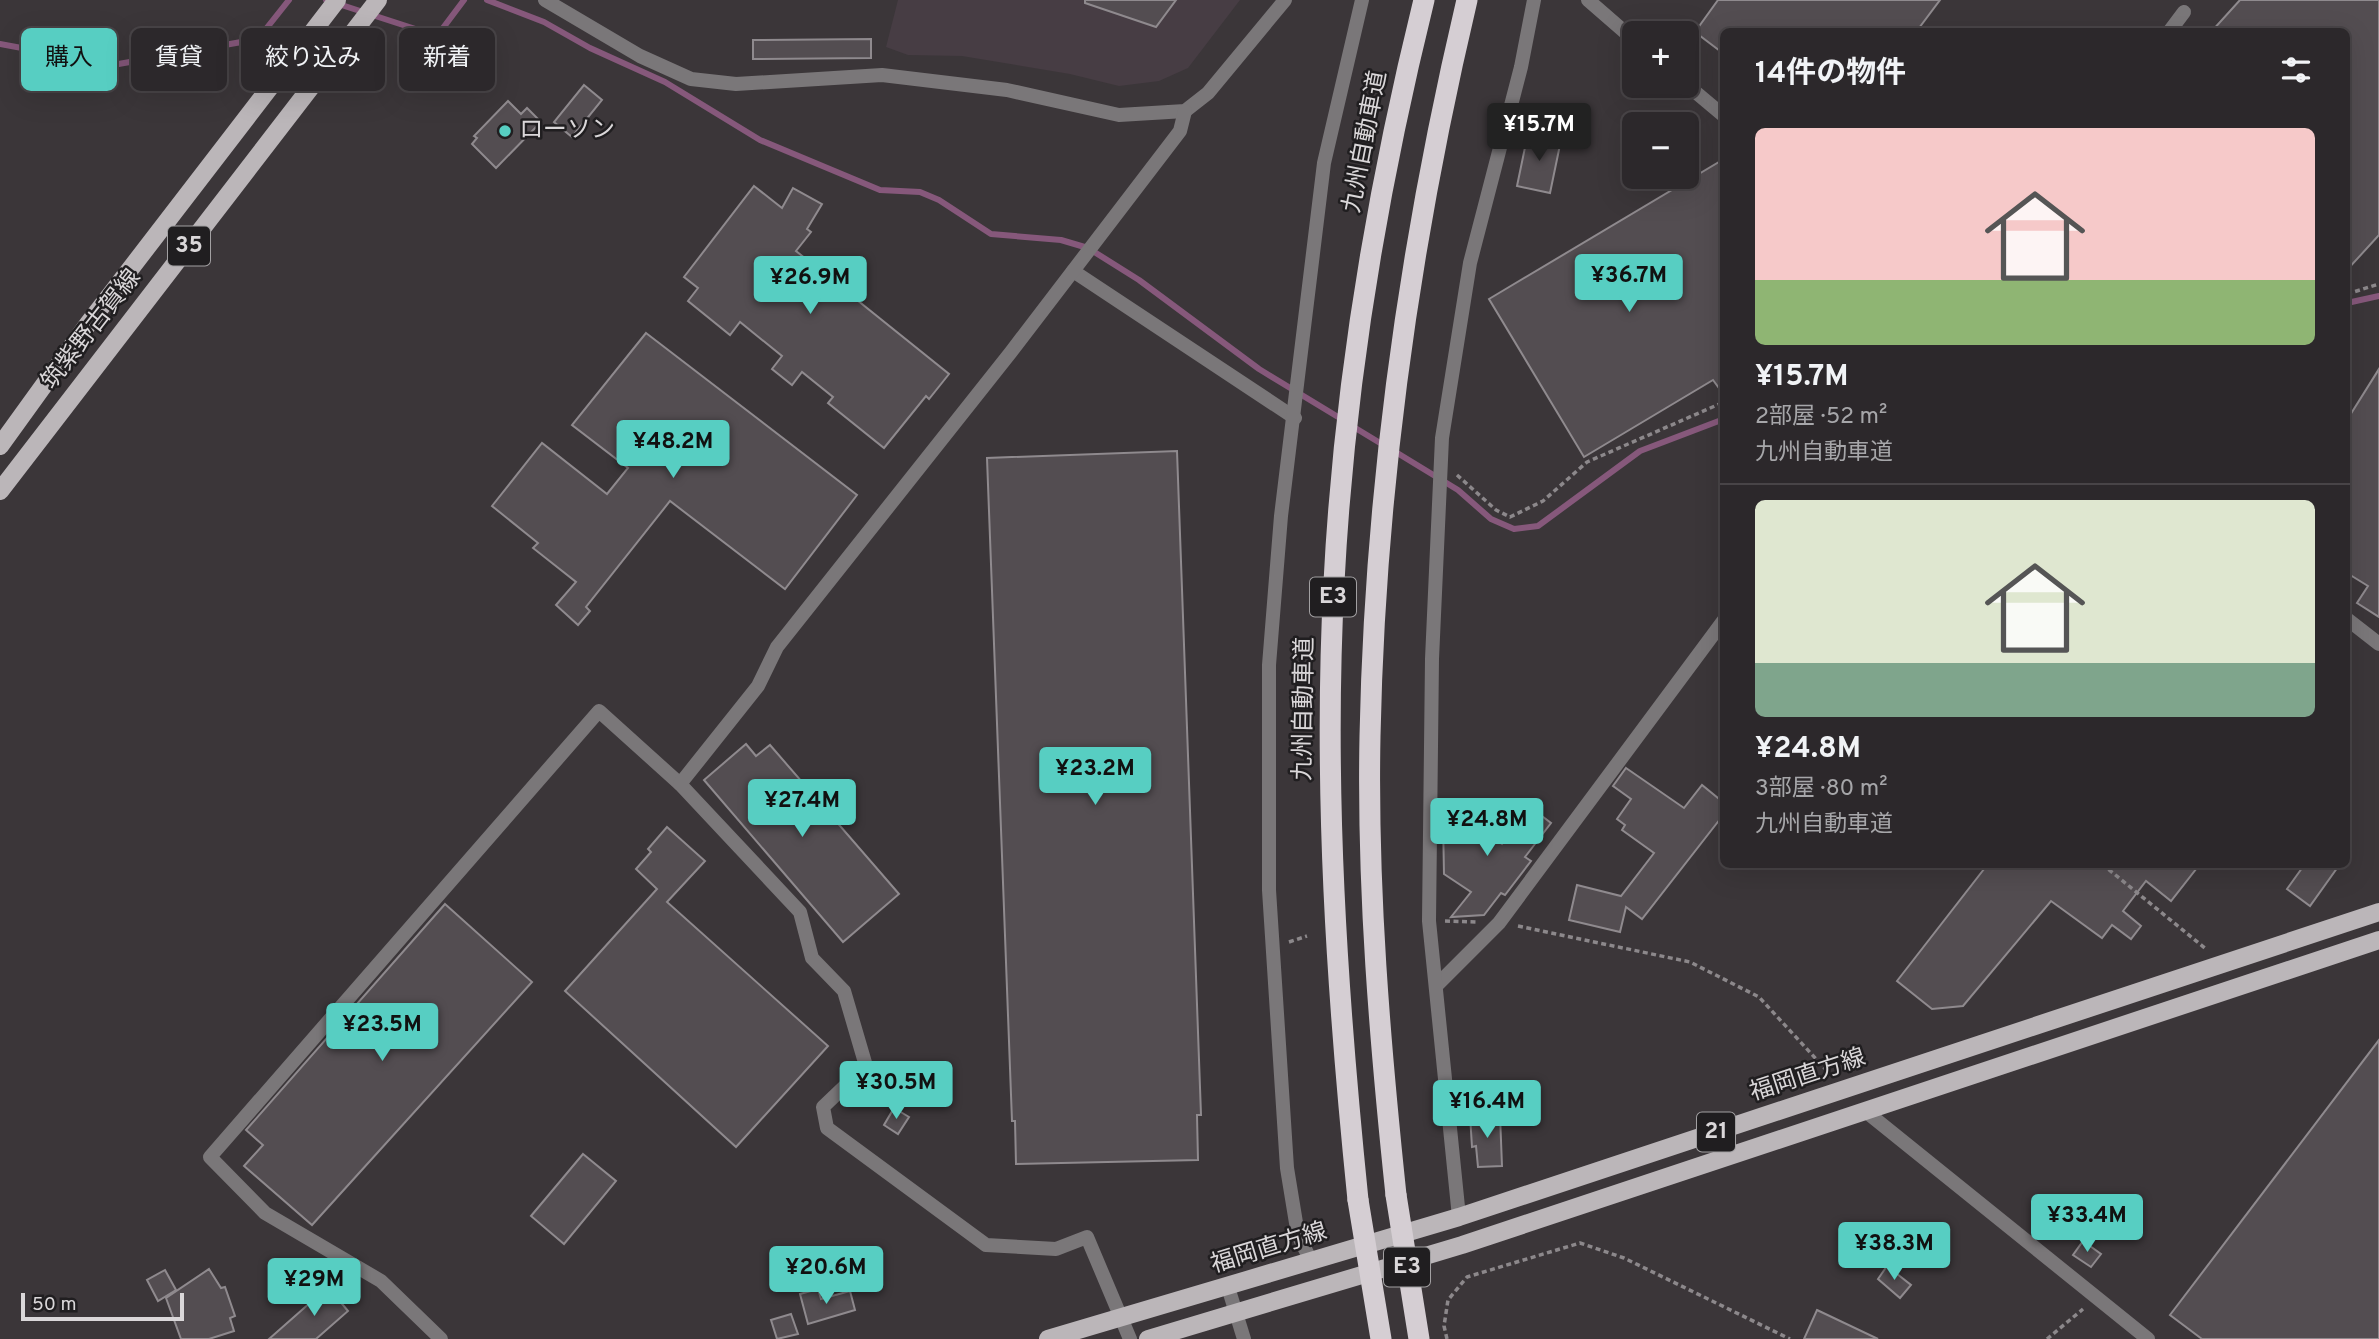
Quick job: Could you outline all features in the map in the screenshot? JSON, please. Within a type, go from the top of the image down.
[{"type":"highway","name":"九州自動車道","points":[[1381,1339],[1358,1200],[1338,974],[1332,864],[1330,736],[1334,582],[1343,465],[1360,322],[1404,81],[1424,0]]},
{"type":"highway","name":"E3","points":[[1419,1339],[1396,1195],[1384,1071],[1371,861],[1370,737],[1386,470],[1404,326],[1445,92],[1467,0]]},
{"type":"main road","name":"筑紫野古賀線","points":[[0,446],[88,324],[337,0]]},
{"type":"main road","name":"筑紫野古賀線","points":[[0,491],[378,0]]},
{"type":"main road","name":"福岡直方線","points":[[1048,1339],[1459,1217],[2379,912]]},
{"type":"main road","name":"福岡直方線","points":[[1148,1339],[1462,1245],[2379,940]]},
{"type":"street","points":[[545,0],[640,56],[691,79],[736,84],[882,75],[1007,90],[1119,115],[1185,110],[1208,93],[1285,0]]},
{"type":"street","points":[[1311,1261],[1298,1235],[1287,1168],[1269,890],[1269,665],[1282,516],[1324,163],[1362,0]]},
{"type":"street","points":[[1459,1217],[1429,921],[1432,659],[1441,464],[1470,263],[1521,66],[1534,0]]},
{"type":"street","points":[[1588,0],[1622,30]]},
{"type":"street","points":[[2172,28],[2183,12]]},
{"type":"street","points":[[1699,95],[1720,113]]},
{"type":"street","points":[[680,783],[758,686],[777,647],[1180,131],[1185,110]]},
{"type":"street","points":[[1073,271],[1295,418]]},
{"type":"street","points":[[2350,620],[2379,644]]},
{"type":"street","points":[[1436,986],[1499,923],[1720,625]]},
{"type":"street","points":[[441,1339],[381,1281],[265,1213],[210,1157],[599,711],[680,783],[800,912],[812,958],[844,991],[866,1066],[822,1107],[827,1128],[986,1245],[1056,1249],[1087,1237],[1130,1339]]},
{"type":"street","points":[[1864,1110],[2095,1299],[2148,1339]]},
{"type":"street","points":[[1228,1287],[1244,1339]]},
{"type":"path","points":[[2350,293],[2379,284]]},
{"type":"path","points":[[1441,464],[1496,510],[1510,517],[1543,501],[1587,461],[1720,404]]},
{"type":"path","points":[[2107,868],[2204,944],[2215,966]]},
{"type":"path","points":[[1429,921],[1499,923],[1540,929],[1690,962],[1759,997],[1844,1089]]},
{"type":"path","points":[[1447,1339],[1444,1326],[1448,1300],[1467,1277],[1580,1243],[1624,1258],[1790,1339]]},
{"type":"path","points":[[2047,1339],[2095,1299]]},
{"type":"shaded area","points":[[898,0],[1240,0],[1188,68],[1159,81],[1119,86],[1070,74],[962,56],[908,55],[886,47]]},
{"type":"building","points":[[1085,0],[1176,0],[1156,27],[1085,3]]},
{"type":"building","points":[[1718,0],[1940,0],[1919,28],[1720,28],[1720,51],[1699,35],[1699,26]]},
{"type":"building","points":[[2240,0],[2379,0],[2379,235],[2350,267],[2350,28],[2215,28]]},
{"type":"building","points":[[871,39],[871,58],[753,59],[753,40]]},
{"type":"building","points":[[584,85],[602,100],[572,137],[554,122]]},
{"type":"building","name":"ローソン","points":[[508,101],[521,114],[527,108],[541,122],[496,168],[472,144],[477,138],[474,136]]},
{"type":"building","points":[[1528,133],[1561,140],[1550,193],[1517,186]]},
{"type":"building","points":[[1720,161],[1720,390],[1713,380],[1584,457],[1489,299],[1674,189],[1699,189],[1699,174]]},
{"type":"building","points":[[754,186],[782,208],[793,188],[822,204],[807,229],[811,232],[796,251],[949,374],[929,399],[926,396],[884,448],[828,403],[833,397],[802,372],[792,385],[772,369],[782,356],[740,322],[730,335],[688,301],[698,288],[684,277]]},
{"type":"building","points":[[646,333],[857,495],[785,589],[670,501],[586,607],[590,611],[578,625],[556,605],[576,582],[533,548],[538,543],[492,506],[542,443],[607,494],[628,468],[572,425]]},
{"type":"building","points":[[2379,369],[2379,617],[2357,603],[2368,586],[2350,575],[2350,415]]},
{"type":"building","points":[[1177,451],[1201,1115],[1197,1115],[1198,1160],[1016,1164],[1015,1121],[1012,1121],[987,458]]},
{"type":"building","points":[[746,744],[756,756],[770,745],[899,894],[843,942],[704,780]]},
{"type":"building","points":[[1626,768],[1684,808],[1702,785],[1720,800],[1720,819],[1642,919],[1626,907],[1620,932],[1569,920],[1577,885],[1621,896],[1654,853],[1622,830],[1625,825],[1617,819],[1631,799],[1613,786]]},
{"type":"building","points":[[1530,807],[1551,823],[1525,857],[1531,861],[1505,895],[1501,893],[1484,915],[1451,917],[1471,892],[1444,874],[1443,821],[1450,808],[1502,844]]},
{"type":"building","points":[[667,827],[705,861],[667,902],[828,1046],[736,1147],[565,991],[657,889],[636,869],[651,852],[648,849]]},
{"type":"building","points":[[1985,868],[2197,868],[2171,901],[2146,881],[2123,911],[2141,926],[2131,939],[2112,925],[2102,938],[2051,901],[1963,1006],[1932,1009],[1897,981]]},
{"type":"building","points":[[2302,868],[2337,868],[2310,906],[2287,889]]},
{"type":"building","points":[[445,904],[532,982],[312,1225],[244,1166],[263,1145],[246,1130]]},
{"type":"building","points":[[2379,1040],[2379,1339],[2202,1339],[2170,1315]]},
{"type":"building","points":[[894,1108],[909,1117],[898,1134],[884,1125]]},
{"type":"building","points":[[1470,1115],[1500,1115],[1502,1166],[1478,1167],[1476,1146],[1472,1147]]},
{"type":"building","points":[[583,1154],[616,1181],[564,1244],[531,1216]]},
{"type":"building","points":[[2083,1241],[2101,1254],[2091,1267],[2073,1255]]},
{"type":"building","points":[[1887,1266],[1911,1285],[1900,1298],[1878,1279]]},
{"type":"building","points":[[209,1269],[221,1288],[225,1287],[235,1316],[230,1318],[234,1331],[209,1339],[181,1339],[166,1298]]},
{"type":"building","points":[[165,1270],[176,1290],[158,1301],[147,1280]]},
{"type":"building","points":[[328,1287],[348,1311],[316,1339],[269,1339]]},
{"type":"building","points":[[818,1289],[821,1299],[850,1291],[855,1310],[808,1324],[800,1294]]},
{"type":"building","points":[[1817,1310],[1878,1339],[1804,1339]]},
{"type":"building","points":[[791,1314],[798,1334],[777,1339],[771,1320]]},
{"type":"waterway","points":[[0,44],[113,65],[258,39],[289,0]]},
{"type":"waterway","points":[[326,0],[437,36],[464,0]]},
{"type":"waterway","points":[[487,0],[544,22],[590,48],[665,82],[760,140],[880,190],[920,192],[939,200],[991,234],[1061,240],[1088,248],[1139,280],[1259,369],[1343,420]]},
{"type":"waterway","points":[[2350,302],[2379,296]]},
{"type":"waterway","points":[[1394,451],[1458,490],[1491,519],[1514,529],[1538,526],[1640,451],[1720,421]]},
{"type":"waterway","points":[[1352,426],[1385,446]]},
{"type":"place","name":"ローソン","points":[[505,131]]}]
